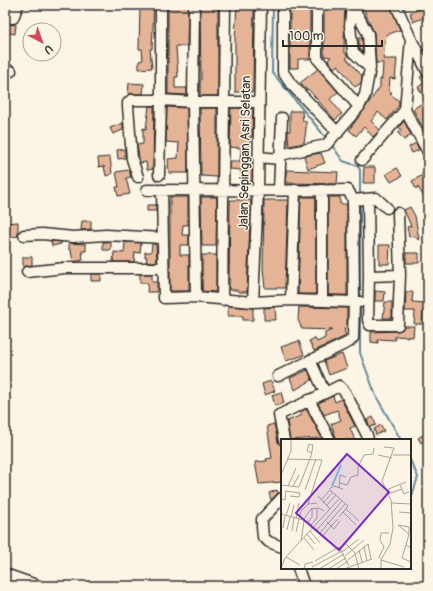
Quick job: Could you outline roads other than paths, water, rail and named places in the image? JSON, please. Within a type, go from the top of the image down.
[{"type":"street","points":[[7,19],[18,5]]},
{"type":"street","points":[[159,175],[161,5]]},
{"type":"street","points":[[194,5],[193,102],[196,297]]},
{"type":"street","points":[[222,300],[226,5]]},
{"type":"street","name":"Jalan Sepinggan Asri Selatan","points":[[253,302],[258,190],[261,5]]},
{"type":"street","points":[[283,5],[284,72],[291,84],[338,133]]},
{"type":"street","points":[[317,5],[316,58],[359,107]]},
{"type":"street","points":[[352,5],[350,26],[354,52],[370,68]]},
{"type":"street","points":[[258,157],[280,157],[326,145],[359,107],[368,85],[370,68],[368,34],[352,5]]},
{"type":"street","points":[[396,5],[428,73]]},
{"type":"street","points":[[411,39],[405,110],[428,152]]},
{"type":"street","points":[[138,177],[132,159],[128,102],[131,100],[259,102]]},
{"type":"street","points":[[362,160],[405,110]]},
{"type":"street","points":[[279,190],[282,118]]},
{"type":"street","points":[[147,190],[348,190],[353,200],[355,302],[353,338],[340,347],[278,376]]},
{"type":"street","points":[[162,190],[164,298],[196,297],[253,302],[291,300],[368,302]]},
{"type":"street","points":[[291,300],[294,190]]},
{"type":"street","points":[[322,190],[322,301]]},
{"type":"street","points":[[353,200],[368,198],[378,199],[387,208]]},
{"type":"street","points":[[368,198],[368,320],[370,325],[398,325],[400,275],[398,213]]},
{"type":"street","points":[[24,235],[42,234],[73,237],[106,235],[163,238]]},
{"type":"street","points":[[27,272],[65,268],[163,268]]},
{"type":"street","points":[[369,276],[400,275]]},
{"type":"street","points":[[310,360],[325,393]]},
{"type":"street","points":[[284,439],[279,415],[339,386],[342,388],[364,429],[368,439]]},
{"type":"street","points":[[309,400],[329,439]]},
{"type":"street","points":[[281,499],[262,519],[263,537],[269,542],[281,547]]},
{"type":"street","points":[[298,569],[304,586]]},
{"type":"street","points":[[5,574],[33,585]]},
{"type":"waterway","points":[[273,5],[272,72],[327,139]]},
{"type":"waterway","points":[[331,144],[343,161],[358,166],[360,170],[360,196]]},
{"type":"waterway","points":[[360,203],[360,298]]},
{"type":"waterway","points":[[360,305],[360,353],[376,396],[400,439]]},
{"type":"waterway","points":[[411,462],[418,477],[411,499]]}]
